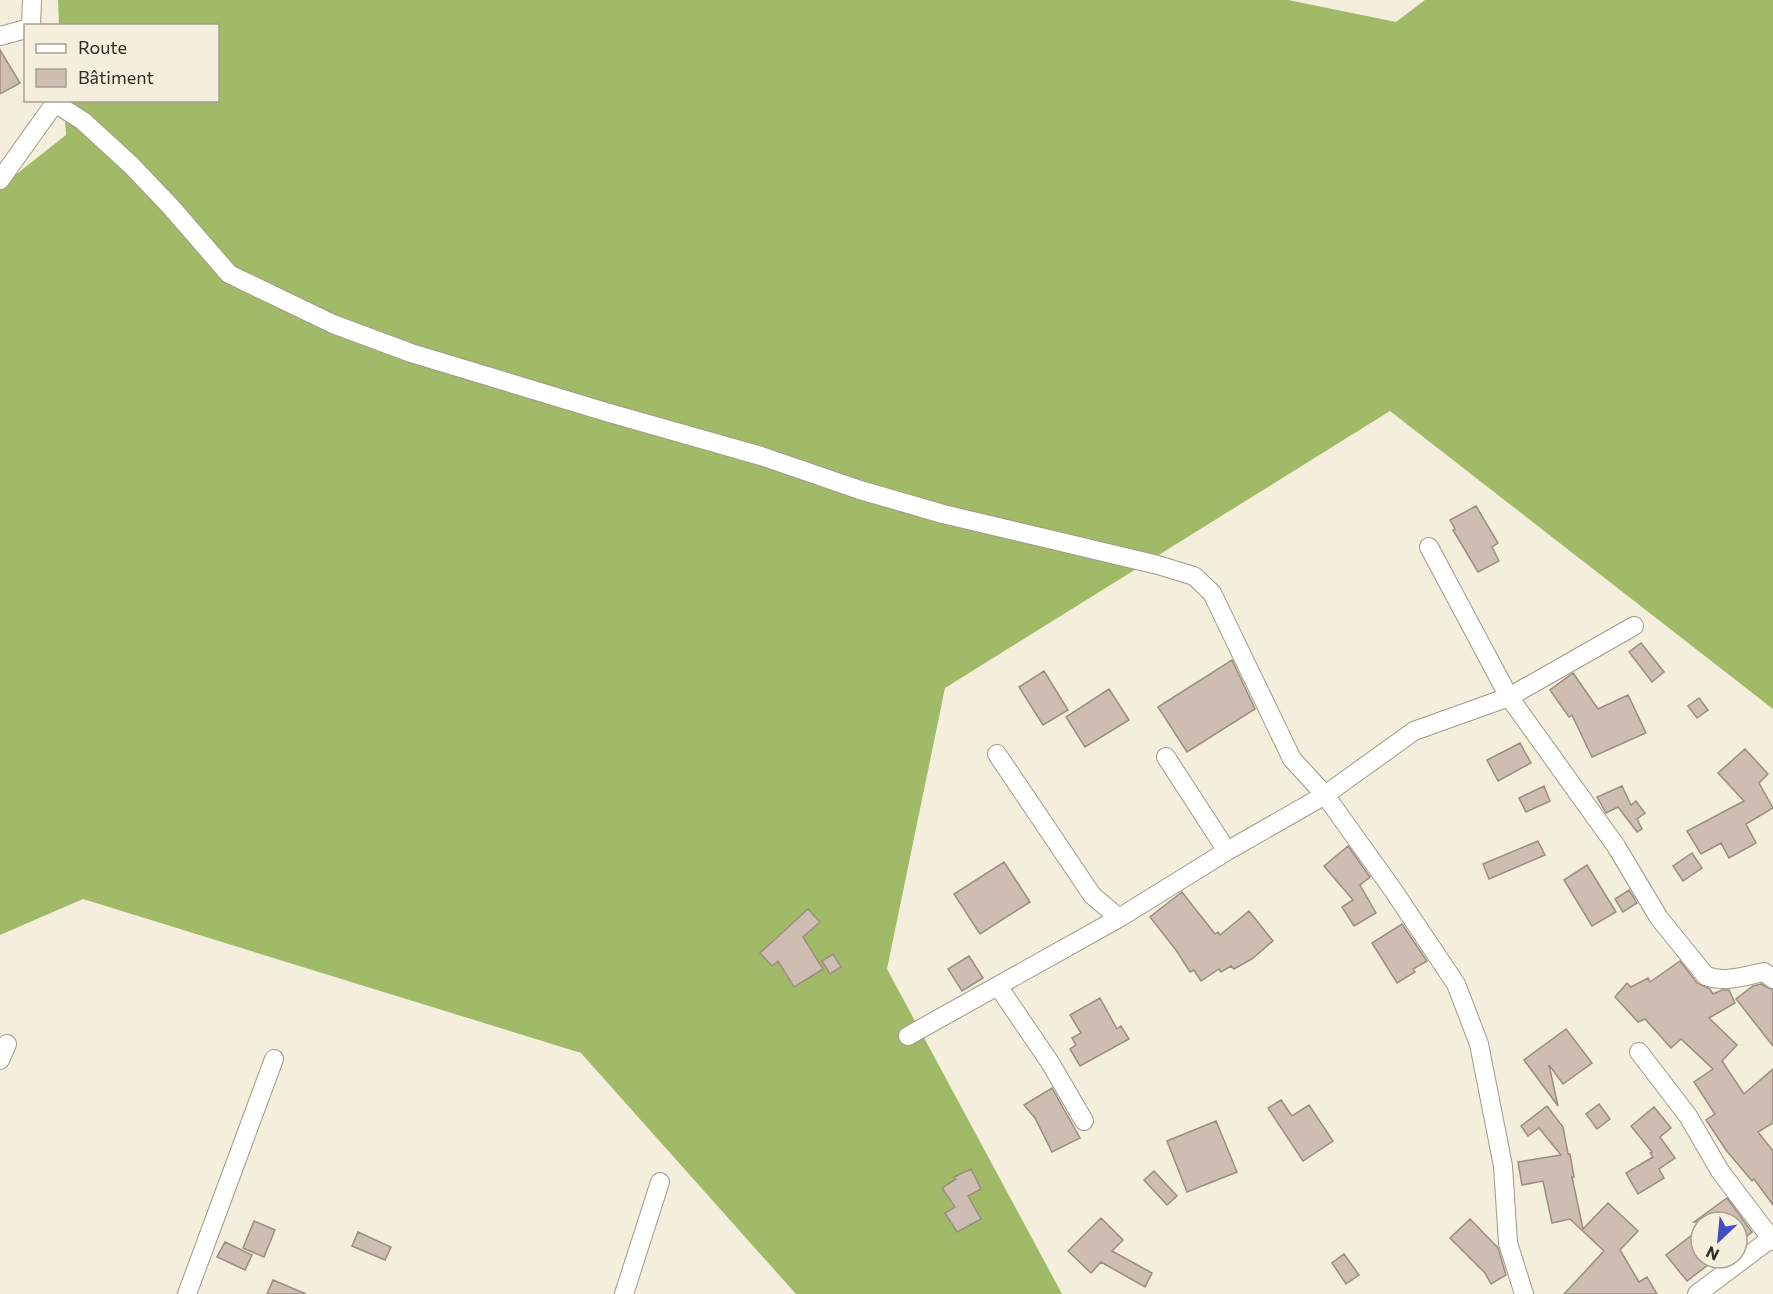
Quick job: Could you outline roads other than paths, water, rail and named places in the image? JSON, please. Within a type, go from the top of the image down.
[{"type":"street","points":[[31,24],[32,0]]},
{"type":"street","points":[[0,36],[24,30]]},
{"type":"street","points":[[0,180],[55,102],[83,121],[131,165],[229,274],[333,324],[411,353],[761,456],[860,490],[943,514],[1158,565],[1194,576],[1212,592],[1292,759],[1325,795],[1456,984],[1479,1044],[1503,1166],[1509,1243],[1524,1294]]},
{"type":"street","points":[[1429,547],[1509,697],[1616,846],[1659,918],[1706,976],[1725,980],[1764,972],[1773,979]]},
{"type":"street","points":[[908,1036],[1119,918],[1227,851],[1325,795],[1414,731],[1509,697],[1634,626]]},
{"type":"street","points":[[997,754],[1092,895],[1119,918]]},
{"type":"street","points":[[1166,757],[1227,851]]},
{"type":"street","points":[[998,986],[1051,1065],[1084,1122]]},
{"type":"street","points":[[1639,1052],[1688,1116],[1720,1171],[1772,1239],[1697,1294]]},
{"type":"street","points":[[187,1294],[274,1059]]},
{"type":"street","points":[[624,1294],[660,1182]]}]
